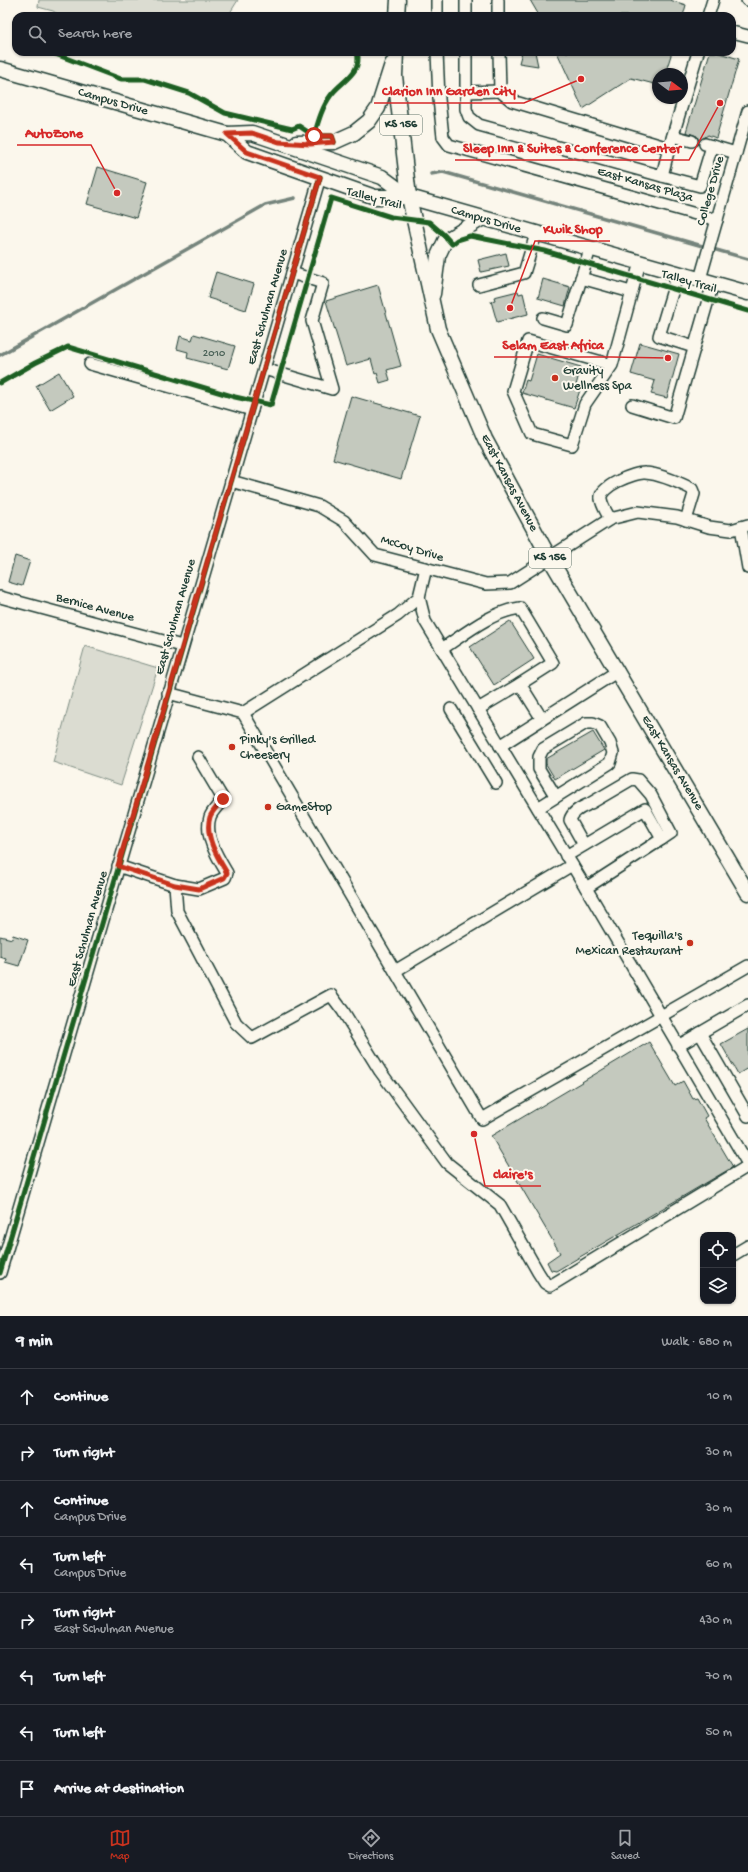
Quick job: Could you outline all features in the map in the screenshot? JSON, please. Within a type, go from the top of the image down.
[{"type":"main road","points":[[397,12],[398,0]]},
{"type":"main road","points":[[279,142],[310,144],[334,142],[354,133],[369,120],[378,108],[395,56]]},
{"type":"main road","name":"East Kansas Avenue","points":[[396,56],[396,76],[409,197],[432,303],[438,329],[484,439],[549,557],[618,671],[748,893]]},
{"type":"main road","name":"Campus Drive","points":[[0,69],[227,134],[252,133],[382,177],[409,197]]},
{"type":"main road","name":"Campus Drive","points":[[227,134],[247,152],[375,197],[409,197],[481,219],[748,293]]},
{"type":"main road","points":[[432,303],[438,256],[445,241],[481,219]]},
{"type":"street","points":[[437,0],[437,12]]},
{"type":"street","points":[[466,0],[466,12]]},
{"type":"street","points":[[498,0],[498,12]]},
{"type":"street","points":[[709,12],[713,0]]},
{"type":"street","points":[[736,33],[748,36]]},
{"type":"street","name":"East Kansas Plaza","points":[[437,56],[438,99],[442,137],[449,145],[717,220]]},
{"type":"street","points":[[466,56],[466,109],[469,117],[478,125],[700,186],[708,145],[736,152]]},
{"type":"street","points":[[499,56],[500,91]]},
{"type":"street","points":[[662,176],[697,56]]},
{"type":"street","points":[[466,92],[500,91],[512,101],[669,148]]},
{"type":"street","name":"College Drive","points":[[632,405],[674,418],[694,346],[707,281],[704,264],[748,111]]},
{"type":"street","points":[[673,136],[692,141]]},
{"type":"street","name":"East Schulman Avenue","points":[[0,1273],[168,693],[320,177]]},
{"type":"street","points":[[479,285],[524,273],[536,234]]},
{"type":"street","points":[[543,318],[567,325],[590,249]]},
{"type":"street","points":[[612,364],[528,341],[513,391],[532,434],[572,445],[585,404],[612,364],[640,262]]},
{"type":"street","points":[[264,369],[332,389],[312,321],[323,283],[292,273]]},
{"type":"street","points":[[678,273],[659,336],[694,346]]},
{"type":"street","points":[[581,278],[631,292]]},
{"type":"street","points":[[90,364],[252,410]]},
{"type":"street","points":[[610,519],[601,499],[601,493],[606,488],[636,474],[644,472],[682,484],[692,489],[694,494],[686,520]]},
{"type":"street","name":"McCoy Drive","points":[[231,481],[319,506],[344,521],[375,554],[486,584],[510,583],[610,519],[638,512],[677,517],[710,527],[731,530],[744,526]]},
{"type":"street","points":[[744,526],[748,568]]},
{"type":"street","points":[[175,885],[177,911],[236,1023],[252,1038],[331,995],[343,1010],[380,1071],[447,1163],[500,1205],[545,1283],[550,1286],[748,1165],[586,888],[425,621],[419,597],[426,568]]},
{"type":"street","name":"Bernice Avenue","points":[[0,597],[182,646]]},
{"type":"street","points":[[243,713],[398,615],[419,597]]},
{"type":"street","points":[[442,649],[488,619],[509,610],[520,608],[553,663],[478,709]]},
{"type":"street","points":[[500,746],[618,671]]},
{"type":"street","points":[[520,684],[542,719]]},
{"type":"street","points":[[168,693],[243,713],[482,1119],[748,966]]},
{"type":"street","points":[[451,709],[496,783]]},
{"type":"street","points":[[538,808],[556,797],[610,764],[613,753],[610,743],[600,726],[593,723],[586,723],[543,749],[539,757],[539,769],[556,797]]},
{"type":"street","points":[[118,866],[175,885],[199,889],[224,878],[227,873],[216,856],[211,842],[209,825],[210,816],[223,799],[198,757]]},
{"type":"street","points":[[584,845],[570,820],[571,816],[575,812],[632,779],[638,780],[650,795],[666,836]]},
{"type":"street","points":[[395,971],[569,860],[584,845],[645,809],[666,836]]},
{"type":"street","points":[[586,888],[666,836]]},
{"type":"street","points":[[678,1046],[748,1005]]},
{"type":"street","points":[[700,1033],[748,1116]]},
{"type":"street","points":[[736,1253],[748,1246]]},
{"type":"shaded area","points":[[39,0],[238,0],[230,12],[55,12],[38,7]]},
{"type":"shaded area","points":[[85,646],[158,668],[121,785],[53,762]]},
{"type":"building","points":[[530,0],[670,0],[686,5],[684,12],[537,12]]},
{"type":"building","points":[[521,56],[536,56],[538,66],[519,63]]},
{"type":"building","points":[[559,56],[671,56],[667,68],[652,68],[652,83],[631,78],[583,109]]},
{"type":"building","points":[[709,56],[729,56],[739,59],[716,138],[708,135],[699,141],[697,136],[686,132]]},
{"type":"building","points":[[98,167],[147,182],[136,218],[87,204]]},
{"type":"building","points":[[506,253],[509,266],[481,272],[478,260]]},
{"type":"building","points":[[216,272],[254,284],[246,310],[208,298]]},
{"type":"building","points":[[543,279],[570,287],[565,306],[538,298]]},
{"type":"building","points":[[378,285],[401,366],[387,370],[390,380],[380,383],[377,373],[375,374],[371,359],[346,366],[326,301]]},
{"type":"building","points":[[518,291],[519,294],[523,293],[528,314],[497,322],[491,301],[495,300],[494,297]]},
{"type":"building","points":[[194,334],[235,346],[228,369],[187,358],[188,352],[177,349],[180,336],[192,340]]},
{"type":"building","points":[[640,343],[679,354],[667,398],[651,394],[655,381],[631,374]]},
{"type":"building","points":[[537,354],[581,367],[575,389],[580,390],[574,408],[522,393],[526,380],[529,381]]},
{"type":"building","points":[[59,372],[73,396],[50,410],[36,386]]},
{"type":"building","points":[[351,396],[420,416],[401,479],[333,459]]},
{"type":"building","points":[[15,556],[30,561],[22,586],[8,582]]},
{"type":"building","points":[[510,621],[534,659],[494,685],[470,647]]},
{"type":"building","points":[[593,732],[604,750],[555,779],[546,764],[546,759]]},
{"type":"building","points":[[13,935],[28,940],[19,966],[5,962],[6,959],[0,957],[0,936],[12,939]]},
{"type":"building","points":[[748,1029],[748,1068],[738,1074],[721,1044]]},
{"type":"building","points":[[649,1042],[675,1086],[683,1081],[693,1099],[697,1098],[707,1116],[704,1118],[733,1167],[556,1271],[551,1270],[547,1262],[560,1253],[491,1136]]},
{"type":"waterway","points":[[431,174],[443,172],[748,259]]},
{"type":"waterway","points":[[0,355],[265,205],[295,198]]},
{"type":"cycle path","points":[[61,56],[121,79],[145,79],[189,93],[225,113],[292,129],[299,126],[314,136],[332,136],[334,142]]},
{"type":"cycle path","points":[[314,136],[325,104],[335,90],[354,71],[357,66],[358,56]]},
{"type":"cycle path","points":[[0,1273],[320,177]]},
{"type":"cycle path","name":"Talley Trail","points":[[0,383],[35,363],[68,347],[235,397],[271,405],[331,198],[391,217],[429,222],[452,244],[457,240],[470,236],[545,251],[748,311]]},
{"type":"place","name":"Clarion Inn Garden City","points":[[581,79]]},
{"type":"place","name":"Sleep Inn & Suites & Conference Center","points":[[720,103]]},
{"type":"place","name":"AutoZone","points":[[117,193]]},
{"type":"place","name":"Kwik Shop","points":[[510,308]]},
{"type":"place","name":"Selam East Africa","points":[[668,358]]},
{"type":"place","name":"Gravity Wellness Spa","points":[[555,378]]},
{"type":"place","name":"Pinky's Grilled Cheesery","points":[[232,747]]},
{"type":"place","name":"GameStop","points":[[268,807]]},
{"type":"place","name":"Tequilla's Mexican Restaurant","points":[[690,943]]},
{"type":"place","name":"claire's","points":[[474,1134]]},
{"type":"route","points":[[223,799],[210,816],[209,825],[211,842],[216,856],[227,873],[224,878],[199,889],[175,885],[118,866],[320,177],[247,152],[227,134],[252,133],[279,142],[310,144],[334,142],[332,136],[314,136]]}]
